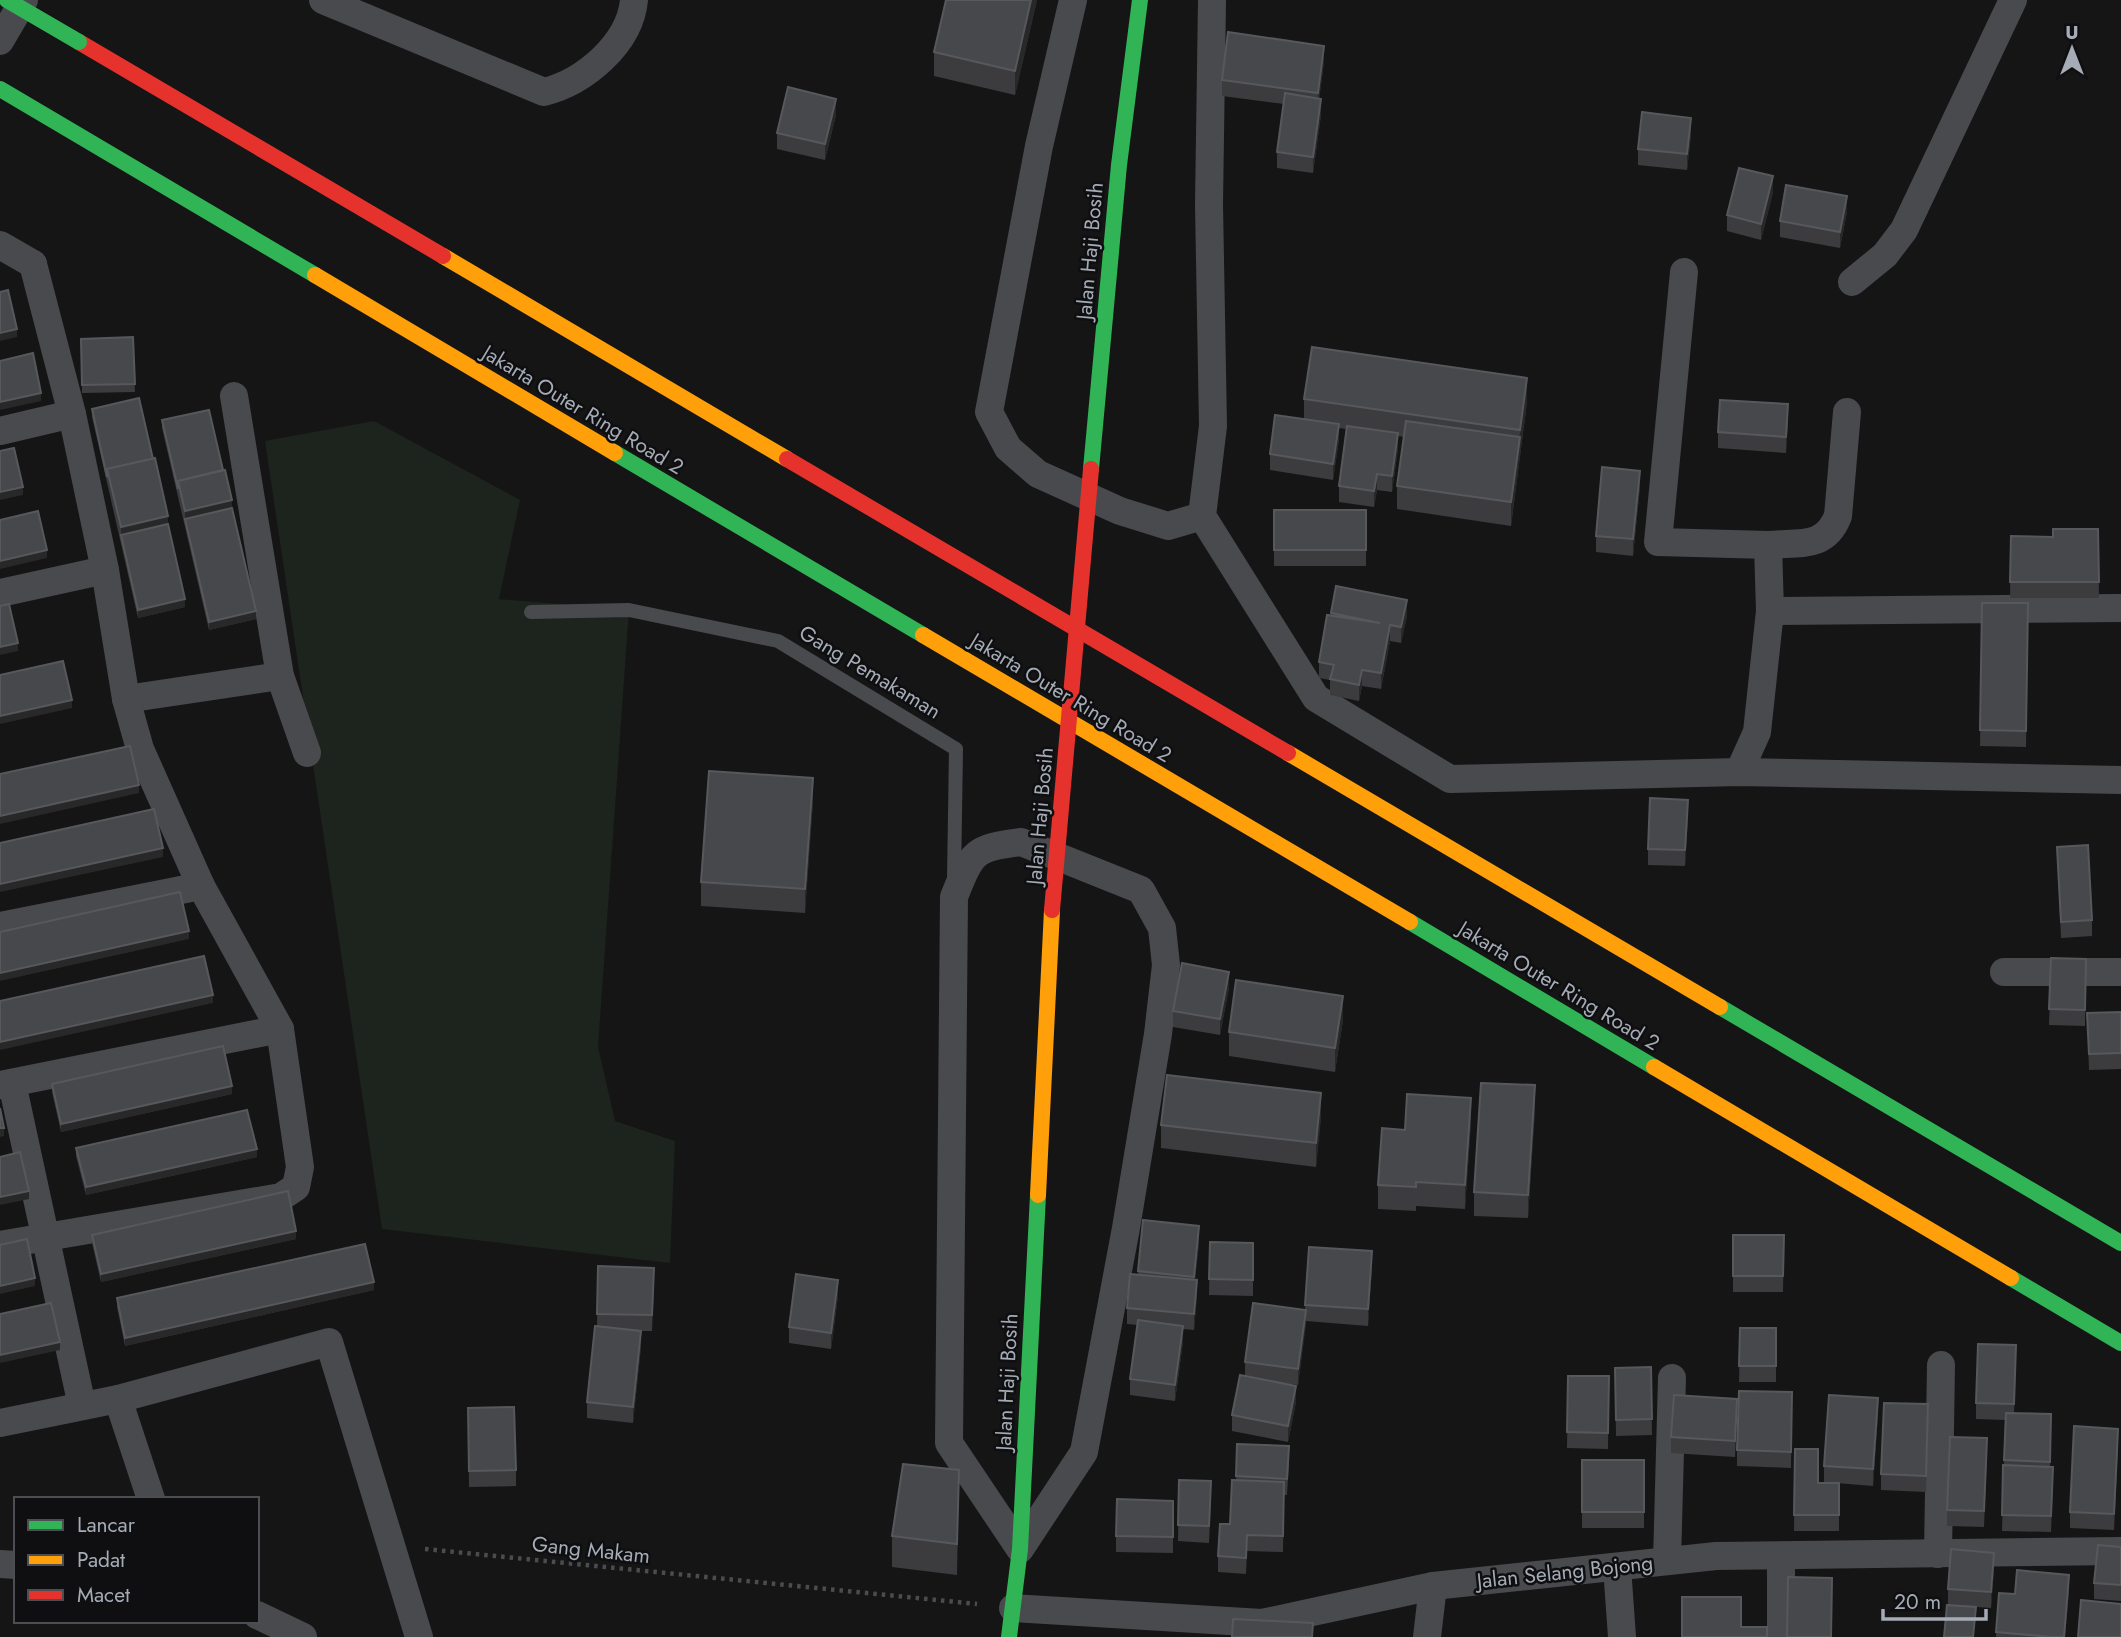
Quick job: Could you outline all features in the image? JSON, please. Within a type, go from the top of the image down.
[{"type":"main road","points":[[7,0],[2121,1243]]},
{"type":"main road","name":"Jalan Haji Bosih","points":[[1009,1637],[1020,1549],[1052,910],[1119,165],[1140,0]]},
{"type":"main road","name":"Jakarta Outer Ring Road 2","points":[[0,89],[2121,1343]]},
{"type":"street","points":[[0,41],[24,0]]},
{"type":"street","points":[[323,0],[544,92],[568,86],[602,58],[625,32],[634,0]]},
{"type":"street","points":[[1073,0],[1039,146],[989,412],[1008,448],[1038,474],[1121,511],[1168,526],[1202,516]]},
{"type":"street","points":[[1212,0],[1209,204],[1213,426],[1202,516],[1316,698],[1450,779],[1739,772],[2121,780]]},
{"type":"street","points":[[1852,282],[1885,255],[1904,230],[2013,0]]},
{"type":"street","points":[[0,245],[33,264],[72,414],[127,699],[127,752],[280,1029],[300,1167],[296,1187],[281,1197],[0,1245]]},
{"type":"street","points":[[0,271],[33,264]]},
{"type":"street","points":[[1684,272],[1658,542],[1768,545],[1822,539],[1832,532],[1838,516],[1847,412]]},
{"type":"street","points":[[234,396],[280,676],[307,753]]},
{"type":"street","points":[[0,431],[72,414]]},
{"type":"street","points":[[1739,772],[1757,732],[1770,611],[1768,545]]},
{"type":"street","points":[[0,593],[104,570]]},
{"type":"street","points":[[1770,611],[2121,608]]},
{"type":"street","points":[[127,699],[280,676]]},
{"type":"street","points":[[1021,842],[1141,890],[1163,928],[1166,965],[1158,1034],[1084,1452],[1020,1549],[949,1443],[954,897],[968,863],[987,846],[1021,842]]},
{"type":"street","points":[[0,926],[201,886]]},
{"type":"street","points":[[2004,972],[2121,972]]},
{"type":"street","points":[[82,1406],[46,1236],[6,1084],[280,1029]]},
{"type":"street","points":[[0,1423],[118,1399],[329,1342],[419,1637]]},
{"type":"street","points":[[1938,1554],[1941,1365]]},
{"type":"street","points":[[1667,1561],[1672,1378]]},
{"type":"street","points":[[118,1399],[150,1497]]},
{"type":"street","name":"Jalan Selang Bojong","points":[[1013,1608],[1262,1623],[1433,1586],[1716,1556],[2121,1551]]},
{"type":"street","points":[[1781,1556],[1782,1637]]},
{"type":"street","points":[[1617,1567],[1622,1637]]},
{"type":"street","points":[[1427,1637],[1433,1586]]},
{"type":"street","points":[[259,1616],[303,1637]]},
{"type":"lane","name":"Gang Pemakaman","points":[[531,612],[629,610],[778,641],[956,750],[954,897]]},
{"type":"path","name":"Gang Makam","points":[[417,1548],[1013,1608]]},
{"type":"shaded area","points":[[374,421],[520,500],[499,599],[629,610],[598,1047],[615,1121],[675,1141],[670,1263],[382,1229],[265,441]]},
{"type":"building","points":[[946,0],[1031,0],[1015,71],[934,52]]},
{"type":"building","points":[[1228,32],[1324,46],[1318,93],[1222,80]]},
{"type":"building","points":[[788,87],[836,99],[825,144],[777,133]]},
{"type":"building","points":[[1285,93],[1321,99],[1313,157],[1277,152]]},
{"type":"building","points":[[1642,112],[1691,118],[1687,154],[1638,149]]},
{"type":"building","points":[[1739,168],[1773,176],[1761,224],[1727,215]]},
{"type":"building","points":[[1786,185],[1847,196],[1840,232],[1780,221]]},
{"type":"building","points":[[8,290],[17,329],[0,333],[0,292]]},
{"type":"building","points":[[133,337],[135,384],[82,385],[81,339]]},
{"type":"building","points":[[1312,347],[1527,378],[1520,430],[1304,399]]},
{"type":"building","points":[[33,353],[41,393],[0,402],[0,361]]},
{"type":"building","points":[[139,398],[153,459],[107,469],[107,477],[92,409]]},
{"type":"building","points":[[1720,400],[1788,404],[1786,437],[1718,432]]},
{"type":"building","points":[[209,410],[223,470],[178,481],[178,489],[162,420]]},
{"type":"building","points":[[1275,415],[1339,424],[1333,464],[1270,454]]},
{"type":"building","points":[[1406,421],[1520,437],[1511,502],[1397,486]]},
{"type":"building","points":[[1347,426],[1398,433],[1392,476],[1377,474],[1374,491],[1339,486]]},
{"type":"building","points":[[14,448],[23,487],[0,492],[0,451]]},
{"type":"building","points":[[155,458],[168,516],[121,527],[107,469]]},
{"type":"building","points":[[1602,467],[1640,471],[1633,539],[1596,536]]},
{"type":"building","points":[[225,470],[232,500],[185,511],[178,481]]},
{"type":"building","points":[[232,508],[256,611],[209,622],[185,519]]},
{"type":"building","points":[[1274,510],[1366,510],[1366,550],[1274,550]]},
{"type":"building","points":[[38,511],[47,550],[0,561],[0,520]]},
{"type":"building","points":[[168,524],[185,599],[138,610],[121,535]]},
{"type":"building","points":[[2053,529],[2098,529],[2099,582],[2010,582],[2011,536],[2053,537]]},
{"type":"building","points":[[1336,586],[1407,600],[1401,627],[1390,625],[1381,673],[1362,670],[1359,685],[1330,679],[1334,665],[1319,662],[1327,615],[1380,623],[1331,613]]},
{"type":"building","points":[[1982,603],[2028,603],[2026,731],[1980,730]]},
{"type":"building","points":[[9,604],[18,643],[0,647],[0,606]]},
{"type":"building","points":[[63,661],[72,700],[0,716],[0,675]]},
{"type":"building","points":[[130,746],[139,785],[0,816],[0,774]]},
{"type":"building","points":[[709,771],[813,778],[805,889],[701,882]]},
{"type":"building","points":[[1650,798],[1688,800],[1685,850],[1648,849]]},
{"type":"building","points":[[154,809],[163,848],[0,884],[0,843]]},
{"type":"building","points":[[2088,845],[2092,920],[2061,922],[2057,847]]},
{"type":"building","points":[[180,892],[189,931],[0,973],[0,932]]},
{"type":"building","points":[[204,956],[213,995],[0,1042],[0,1001]]},
{"type":"building","points":[[2051,958],[2086,959],[2085,1010],[2049,1009]]},
{"type":"building","points":[[1182,963],[1229,972],[1220,1019],[1173,1011]]},
{"type":"building","points":[[1236,980],[1343,996],[1335,1048],[1229,1032]]},
{"type":"building","points":[[2121,1012],[2121,1053],[2089,1054],[2087,1013]]},
{"type":"building","points":[[223,1046],[232,1086],[61,1124],[52,1084]]},
{"type":"building","points":[[1167,1075],[1321,1093],[1316,1143],[1161,1125]]},
{"type":"building","points":[[1481,1083],[1535,1085],[1528,1195],[1474,1192]]},
{"type":"building","points":[[1407,1094],[1471,1098],[1465,1185],[1416,1182],[1416,1187],[1378,1185],[1382,1128],[1405,1130]]},
{"type":"building","points":[[0,1108],[4,1128],[0,1128]]},
{"type":"building","points":[[247,1110],[257,1149],[86,1187],[76,1148]]},
{"type":"building","points":[[20,1152],[29,1191],[0,1197],[0,1157]]},
{"type":"building","points":[[288,1191],[296,1231],[101,1274],[92,1235]]},
{"type":"building","points":[[1143,1220],[1199,1226],[1194,1277],[1138,1271]]},
{"type":"building","points":[[1733,1235],[1784,1235],[1783,1276],[1733,1276]]},
{"type":"building","points":[[27,1239],[35,1278],[0,1286],[0,1245]]},
{"type":"building","points":[[1210,1242],[1253,1243],[1253,1280],[1209,1279]]},
{"type":"building","points":[[365,1244],[374,1282],[125,1338],[117,1298]]},
{"type":"building","points":[[1309,1247],[1372,1251],[1368,1309],[1305,1305]]},
{"type":"building","points":[[598,1266],[654,1268],[652,1315],[597,1314]]},
{"type":"building","points":[[796,1274],[838,1280],[831,1333],[789,1327]]},
{"type":"building","points":[[1130,1274],[1197,1280],[1194,1314],[1127,1308]]},
{"type":"building","points":[[51,1303],[60,1342],[0,1355],[0,1314]]},
{"type":"building","points":[[1253,1303],[1306,1310],[1298,1369],[1245,1362]]},
{"type":"building","points":[[1138,1320],[1183,1326],[1175,1385],[1130,1379]]},
{"type":"building","points":[[595,1326],[641,1331],[633,1407],[587,1402]]},
{"type":"building","points":[[1740,1328],[1776,1328],[1776,1366],[1739,1366]]},
{"type":"building","points":[[1978,1344],[2016,1345],[2014,1404],[1976,1403]]},
{"type":"building","points":[[1651,1367],[1652,1419],[1616,1420],[1615,1368]]},
{"type":"building","points":[[1240,1375],[1296,1386],[1288,1426],[1232,1415]]},
{"type":"building","points":[[1568,1376],[1609,1376],[1608,1433],[1567,1432]]},
{"type":"building","points":[[1739,1391],[1792,1392],[1791,1452],[1737,1450]]},
{"type":"building","points":[[1674,1395],[1737,1399],[1735,1441],[1671,1437]]},
{"type":"building","points":[[1829,1395],[1878,1398],[1873,1469],[1824,1466]]},
{"type":"building","points":[[1884,1403],[1928,1404],[1926,1476],[1881,1474]]},
{"type":"building","points":[[514,1407],[516,1470],[469,1471],[468,1408]]},
{"type":"building","points":[[2006,1413],[2051,1414],[2050,1462],[2004,1460]]},
{"type":"building","points":[[2074,1426],[2118,1429],[2114,1514],[2070,1512]]},
{"type":"building","points":[[1950,1437],[1987,1438],[1984,1511],[1947,1510]]},
{"type":"building","points":[[1237,1444],[1289,1446],[1287,1479],[1236,1476]]},
{"type":"building","points":[[1795,1449],[1818,1449],[1818,1483],[1839,1483],[1839,1515],[1794,1515]]},
{"type":"building","points":[[1582,1460],[1644,1460],[1644,1512],[1582,1512]]},
{"type":"building","points":[[903,1464],[959,1470],[957,1544],[892,1536]]},
{"type":"building","points":[[2003,1465],[2053,1467],[2051,1516],[2002,1515]]},
{"type":"building","points":[[1179,1480],[1211,1481],[1209,1526],[1178,1525]]},
{"type":"building","points":[[1232,1480],[1284,1482],[1283,1536],[1247,1535],[1246,1558],[1218,1556],[1220,1524],[1230,1524]]},
{"type":"building","points":[[1117,1499],[1173,1501],[1173,1537],[1116,1536]]},
{"type":"building","points":[[2098,1545],[2121,1547],[2121,1585],[2094,1583]]},
{"type":"building","points":[[1951,1549],[1994,1553],[1991,1592],[1948,1589]]},
{"type":"building","points":[[2017,1570],[2069,1575],[2064,1637],[1996,1632],[1999,1593],[2015,1594]]},
{"type":"building","points":[[1788,1577],[1832,1578],[1831,1637],[1787,1637]]},
{"type":"building","points":[[1682,1597],[1741,1597],[1741,1627],[1767,1627],[1767,1637],[1682,1637]]},
{"type":"building","points":[[2081,1600],[2121,1604],[2121,1637],[2078,1637]]},
{"type":"building","points":[[1947,1605],[1976,1607],[1973,1637],[1944,1637]]},
{"type":"building","points":[[1233,1619],[1313,1623],[1312,1637],[1232,1637]]},
{"type":"traffic: fast","points":[[7,0],[79,42]]},
{"type":"traffic: fast","points":[[1091,469],[1119,165],[1140,0]]},
{"type":"traffic: fast","points":[[0,89],[315,275]]},
{"type":"traffic: fast","points":[[615,453],[923,635]]},
{"type":"traffic: fast","points":[[1410,922],[1654,1067]]},
{"type":"traffic: fast","points":[[1720,1007],[2121,1243]]},
{"type":"traffic: fast","points":[[1009,1637],[1020,1549],[1038,1195]]},
{"type":"traffic: fast","points":[[2011,1278],[2121,1343]]},
{"type":"traffic: slow","points":[[443,256],[787,459]]},
{"type":"traffic: slow","points":[[315,275],[615,453]]},
{"type":"traffic: slow","points":[[923,635],[1410,922]]},
{"type":"traffic: slow","points":[[1288,753],[1720,1007]]},
{"type":"traffic: slow","points":[[1038,1195],[1052,910]]},
{"type":"traffic: slow","points":[[1654,1067],[2011,1278]]},
{"type":"traffic: jam","points":[[79,42],[443,256]]},
{"type":"traffic: jam","points":[[787,459],[1288,753]]},
{"type":"traffic: jam","points":[[1052,910],[1091,469]]}]
